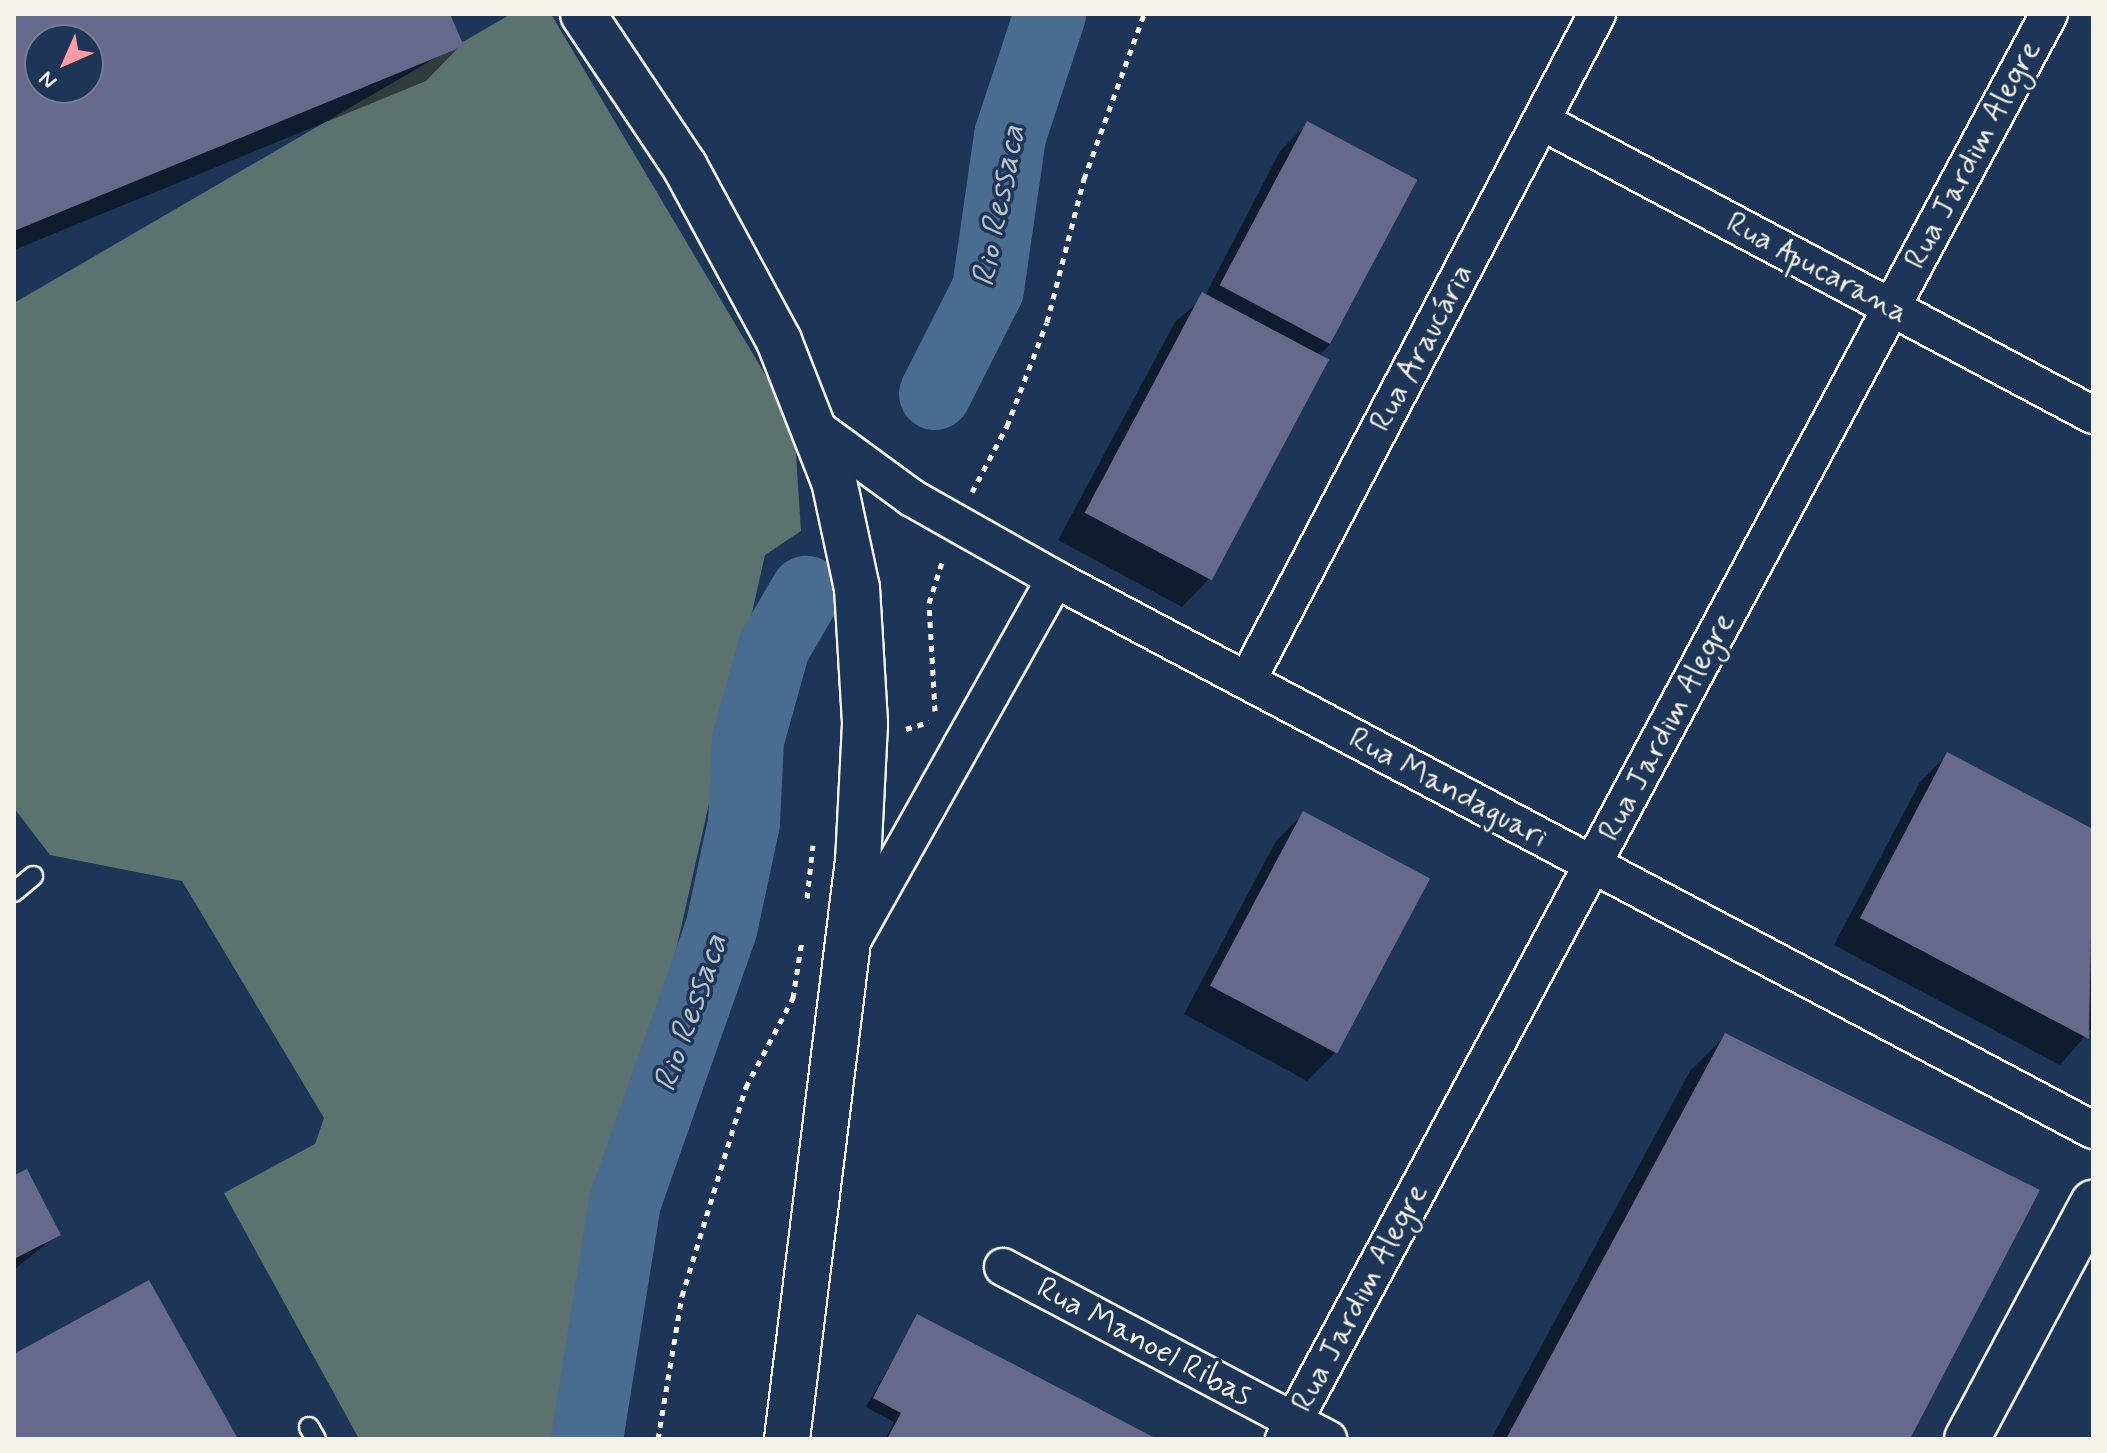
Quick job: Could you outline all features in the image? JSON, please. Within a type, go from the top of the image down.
[{"type":"main road","points":[[583,14],[738,261],[815,427],[847,533],[863,663],[864,791],[849,947],[787,1439]]},
{"type":"main road","points":[[1967,1439],[2093,1203]]},
{"type":"street","name":"Rua Araucária","points":[[1247,681],[1597,14]]},
{"type":"street","name":"Rua Jardim Alegre","points":[[1289,1430],[2049,14]]},
{"type":"street","name":"Rua Apucarana","points":[[1541,121],[2093,415]]},
{"type":"street","name":"Rua Mandaguari","points":[[815,427],[912,498],[1055,579],[2093,1130]]},
{"type":"street","points":[[849,947],[1055,579]]},
{"type":"street","name":"Rua Manoel Ribas","points":[[1003,1267],[1289,1430],[1328,1439]]},
{"type":"lane","points":[[14,892],[33,876]]},
{"type":"green space","points":[[511,14],[551,14],[794,423],[801,531],[765,555],[649,1070],[586,1275],[566,1439],[359,1439],[224,1193],[315,1144],[324,1118],[182,881],[50,855],[14,808],[14,303]]},
{"type":"building","points":[[14,14],[450,14],[464,46],[14,231]]},
{"type":"building","points":[[1307,121],[1417,180],[1330,344],[1220,285]]},
{"type":"building","points":[[1202,292],[1329,360],[1212,580],[1085,513]]},
{"type":"building","points":[[1947,752],[2093,829],[2089,1039],[1860,918]]},
{"type":"building","points":[[1303,811],[1430,879],[1337,1053],[1210,986]]},
{"type":"building","points":[[1725,1033],[2040,1190],[1910,1439],[1506,1439]]},
{"type":"building","points":[[27,1169],[61,1235],[14,1259],[14,1175]]},
{"type":"building","points":[[149,1280],[238,1439],[14,1439],[14,1354]]},
{"type":"building","points":[[917,1314],[1157,1439],[887,1439],[901,1413],[873,1398]]},
{"type":"waterway","name":"Rio Ressaca","points":[[935,394],[988,289],[1010,136],[1050,14]]},
{"type":"waterway","name":"Rio Ressaca","points":[[587,1439],[625,1202],[721,930],[744,823],[748,740],[774,647],[806,592]]}]
